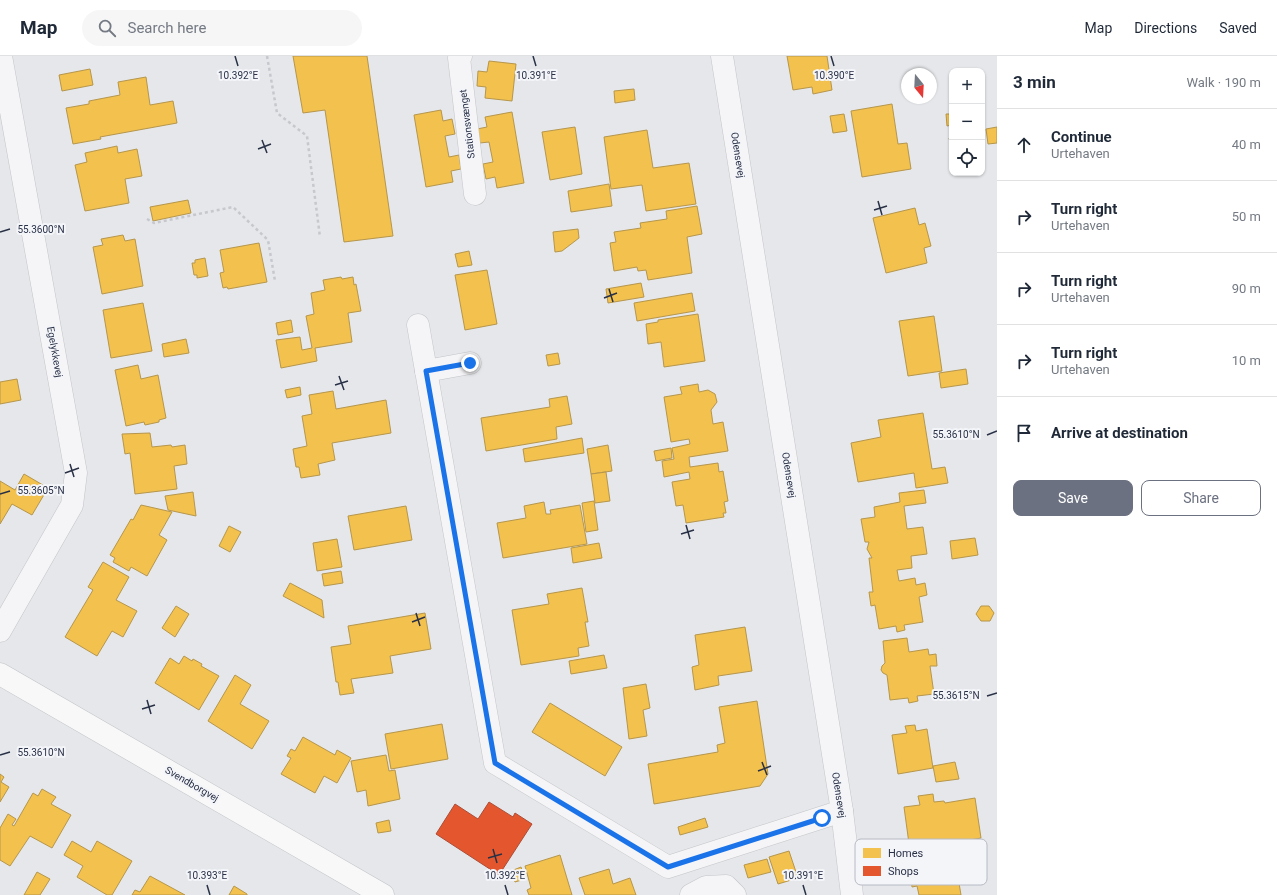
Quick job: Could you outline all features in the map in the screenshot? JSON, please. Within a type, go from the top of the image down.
[{"type":"main road","name":"Svendborgvej","points":[[0,674],[383,895]]},
{"type":"street","name":"Egelykkevej","points":[[0,631],[72,505],[76,473],[1,56]]},
{"type":"street","name":"Stationsvænget","points":[[461,56],[459,58],[475,194]]},
{"type":"street","name":"Odensevej","points":[[722,56],[842,811],[852,895]]},
{"type":"street","points":[[418,325],[495,763],[668,867],[842,811]]},
{"type":"street","points":[[426,371],[470,363]]},
{"type":"street","points":[[691,895],[706,887],[726,886],[735,895]]},
{"type":"path","points":[[267,56],[277,113],[307,136],[320,237]]},
{"type":"path","points":[[147,219],[154,223],[233,207],[268,240],[275,281]]},
{"type":"building: Homes","points":[[293,56],[367,56],[393,236],[344,242],[325,110],[303,113]]},
{"type":"building: Homes","points":[[787,56],[827,56],[832,90],[813,94],[812,87],[793,90]]},
{"type":"building: Homes","points":[[489,61],[516,64],[512,101],[485,98],[486,87],[477,86],[478,71],[487,72]]},
{"type":"building: Homes","points":[[90,69],[93,85],[62,91],[59,75]]},
{"type":"building: Homes","points":[[146,77],[150,105],[173,101],[177,123],[100,137],[101,139],[73,144],[66,108],[89,104],[89,101],[120,95],[118,82]]},
{"type":"building: Homes","points":[[634,89],[635,100],[615,103],[614,91]]},
{"type":"building: Homes","points":[[892,104],[898,144],[907,143],[911,169],[862,177],[851,111]]},
{"type":"building: Homes","points":[[441,110],[443,121],[452,119],[455,134],[445,136],[449,157],[459,155],[461,169],[451,171],[453,182],[426,187],[414,115]]},
{"type":"building: Homes","points":[[512,112],[524,183],[497,188],[495,177],[486,179],[483,164],[493,162],[489,142],[480,143],[477,129],[487,127],[485,117]]},
{"type":"building: Homes","points":[[844,114],[847,131],[833,133],[830,116]]},
{"type":"building: Homes","points":[[946,114],[949,114],[949,126],[947,126]]},
{"type":"building: Homes","points":[[575,127],[582,174],[550,180],[542,132]]},
{"type":"building: Homes","points":[[997,127],[997,143],[988,144],[986,129]]},
{"type":"building: Homes","points":[[647,130],[653,168],[689,163],[696,204],[646,211],[642,185],[611,189],[604,137]]},
{"type":"building: Homes","points":[[117,146],[118,153],[137,149],[142,176],[125,179],[129,203],[85,211],[75,165],[87,162],[85,153]]},
{"type":"building: Homes","points":[[609,184],[612,206],[571,212],[568,191]]},
{"type":"building: Homes","points":[[188,200],[191,213],[153,221],[150,207]]},
{"type":"building: Homes","points":[[697,206],[702,234],[687,237],[692,273],[648,280],[646,270],[638,271],[637,267],[614,271],[610,243],[616,242],[614,232],[641,228],[640,223],[667,219],[666,211]]},
{"type":"building: Homes","points":[[915,208],[919,225],[925,223],[931,246],[924,248],[927,263],[886,273],[873,218]]},
{"type":"building: Homes","points":[[578,229],[579,238],[562,251],[555,252],[553,232]]},
{"type":"building: Homes","points":[[123,235],[125,241],[135,239],[143,286],[102,294],[93,247],[103,245],[101,239]]},
{"type":"building: Homes","points":[[259,243],[267,282],[228,289],[227,287],[223,288],[220,273],[224,272],[220,250]]},
{"type":"building: Homes","points":[[469,251],[472,265],[458,267],[455,254]]},
{"type":"building: Homes","points":[[205,258],[208,276],[197,278],[197,275],[194,275],[192,263],[195,263],[195,260]]},
{"type":"building: Homes","points":[[487,270],[497,324],[465,330],[455,275]]},
{"type":"building: Homes","points":[[341,277],[342,279],[353,277],[354,285],[356,284],[361,311],[348,313],[352,342],[315,348],[317,361],[281,368],[276,340],[300,337],[302,350],[312,348],[306,316],[314,314],[311,293],[325,290],[323,280]]},
{"type":"building: Homes","points":[[641,283],[644,297],[608,303],[606,289]]},
{"type":"building: Homes","points":[[692,293],[695,311],[637,321],[634,303]]},
{"type":"building: Homes","points":[[143,303],[152,351],[111,358],[103,310]]},
{"type":"building: Homes","points":[[698,314],[705,361],[664,367],[661,342],[648,344],[646,324],[658,322],[658,320]]},
{"type":"building: Homes","points":[[934,316],[942,371],[908,376],[899,321]]},
{"type":"building: Homes","points":[[291,320],[293,332],[278,335],[276,323]]},
{"type":"building: Homes","points":[[186,339],[189,353],[164,357],[162,344]]},
{"type":"building: Homes","points":[[558,353],[560,364],[548,366],[546,355]]},
{"type":"building: Homes","points":[[138,365],[141,379],[158,375],[166,418],[159,420],[159,422],[145,425],[144,422],[126,426],[115,370]]},
{"type":"building: Homes","points":[[966,369],[968,384],[941,388],[939,373]]},
{"type":"building: Homes","points":[[17,379],[21,400],[0,404],[0,382]]},
{"type":"building: Homes","points":[[698,384],[699,392],[708,390],[715,394],[717,402],[711,410],[713,424],[723,422],[728,451],[689,457],[690,467],[718,463],[719,472],[723,471],[728,501],[724,502],[726,513],[723,513],[724,517],[686,523],[683,505],[676,506],[672,482],[690,479],[689,472],[664,477],[662,461],[674,459],[672,448],[690,444],[689,439],[671,442],[664,397],[682,394],[680,387]]},
{"type":"building: Homes","points":[[300,387],[301,395],[287,398],[285,390]]},
{"type":"building: Homes","points":[[333,391],[336,409],[386,400],[391,433],[332,443],[335,460],[318,464],[320,475],[301,478],[299,467],[296,467],[293,449],[307,446],[302,416],[312,414],[309,395]]},
{"type":"building: Homes","points":[[567,396],[572,424],[556,427],[557,439],[486,451],[481,418],[550,407],[549,399]]},
{"type":"building: Homes","points":[[923,413],[932,469],[945,467],[948,483],[916,488],[914,473],[858,482],[851,443],[881,437],[878,420]]},
{"type":"building: Homes","points":[[150,433],[152,447],[171,445],[172,447],[185,445],[187,464],[174,466],[177,489],[135,494],[130,453],[125,454],[122,434]]},
{"type":"building: Homes","points":[[582,438],[584,453],[525,462],[523,449]]},
{"type":"building: Homes","points":[[608,445],[612,471],[591,474],[587,449]]},
{"type":"building: Homes","points":[[671,448],[672,458],[656,461],[654,451]]},
{"type":"building: Homes","points":[[606,472],[610,501],[595,503],[591,474]]},
{"type":"building: Homes","points":[[24,474],[48,488],[32,515],[12,504],[0,524],[0,481],[15,490]]},
{"type":"building: Homes","points":[[924,490],[926,503],[904,506],[907,529],[923,527],[927,554],[911,556],[912,568],[897,570],[899,581],[915,578],[916,585],[925,583],[927,595],[919,597],[923,622],[904,625],[905,630],[897,632],[896,626],[879,629],[875,605],[871,606],[869,592],[873,592],[869,558],[872,558],[867,549],[869,542],[865,542],[861,519],[875,517],[874,507],[900,502],[899,493]]},
{"type":"building: Homes","points":[[193,492],[196,516],[168,510],[165,496]]},
{"type":"building: Homes","points":[[594,501],[598,530],[586,532],[582,503]]},
{"type":"building: Homes","points":[[544,502],[546,514],[551,514],[550,510],[580,505],[587,544],[503,558],[497,523],[526,518],[524,506]]},
{"type":"building: Homes","points":[[141,505],[172,512],[159,535],[167,540],[147,576],[131,567],[129,571],[113,562],[115,558],[110,555]]},
{"type":"building: Homes","points":[[406,506],[412,540],[354,550],[348,516]]},
{"type":"building: Homes","points":[[229,526],[241,532],[230,552],[219,546]]},
{"type":"building: Homes","points":[[975,538],[978,555],[952,559],[950,541]]},
{"type":"building: Homes","points":[[337,539],[342,567],[317,571],[313,543]]},
{"type":"building: Homes","points":[[599,543],[602,558],[573,563],[571,548]]},
{"type":"building: Homes","points":[[103,562],[129,577],[116,600],[137,611],[123,637],[112,631],[97,656],[65,637],[93,590],[88,587]]},
{"type":"building: Homes","points":[[341,571],[343,583],[324,586],[322,574]]},
{"type":"building: Homes","points":[[290,583],[322,600],[324,618],[283,596]]},
{"type":"building: Homes","points":[[582,588],[588,622],[585,622],[589,646],[578,648],[579,656],[521,665],[512,610],[549,604],[547,594]]},
{"type":"building: Homes","points":[[176,606],[189,614],[175,637],[162,628]]},
{"type":"building: Homes","points":[[981,606],[989,606],[994,613],[990,621],[981,621],[976,614]]},
{"type":"building: Homes","points":[[425,613],[431,649],[390,656],[393,673],[351,679],[354,693],[340,695],[338,682],[336,682],[331,647],[351,644],[348,626]]},
{"type":"building: Homes","points":[[745,627],[752,671],[718,676],[719,685],[695,690],[692,667],[699,665],[695,635]]},
{"type":"building: Homes","points":[[907,638],[909,652],[928,649],[929,655],[936,654],[937,666],[930,666],[934,694],[917,696],[918,701],[909,703],[908,698],[890,700],[887,675],[881,670],[885,663],[883,641]]},
{"type":"building: Homes","points":[[604,655],[607,668],[571,674],[569,661]]},
{"type":"building: Homes","points":[[184,656],[192,661],[193,659],[202,664],[201,666],[219,676],[199,710],[155,683],[170,658],[179,664]]},
{"type":"building: Homes","points":[[235,675],[251,685],[240,704],[269,721],[252,749],[208,721]]},
{"type":"building: Homes","points":[[646,684],[650,708],[643,710],[647,736],[629,739],[623,688]]},
{"type":"building: Homes","points":[[757,701],[768,774],[760,786],[654,804],[648,764],[718,752],[717,745],[725,743],[719,707]]},
{"type":"building: Homes","points":[[550,703],[622,747],[605,776],[532,732]]},
{"type":"building: Homes","points":[[442,724],[448,759],[391,769],[385,734]]},
{"type":"building: Homes","points":[[915,725],[916,731],[927,729],[933,768],[898,774],[892,735],[907,733],[905,726]]},
{"type":"building: Homes","points":[[303,737],[335,755],[337,750],[351,758],[337,783],[324,776],[315,793],[281,774],[291,758],[287,756],[291,749],[295,751]]},
{"type":"building: Homes","points":[[386,755],[389,771],[395,770],[400,799],[368,806],[366,790],[357,792],[351,761]]},
{"type":"building: Homes","points":[[955,762],[959,779],[936,782],[933,766]]},
{"type":"building: Homes","points":[[0,774],[4,777],[1,782],[9,787],[0,802]]},
{"type":"building: Homes","points":[[42,789],[56,797],[51,804],[71,815],[52,848],[30,836],[10,866],[0,860],[0,828],[8,814],[16,819],[12,825],[14,826],[33,793],[38,796]]},
{"type":"building: Homes","points":[[933,794],[934,802],[944,801],[945,803],[975,798],[981,838],[908,839],[904,807],[920,805],[918,796]]},
{"type":"building: Homes","points":[[705,818],[708,827],[680,835],[678,827]]},
{"type":"building: Homes","points":[[389,820],[391,831],[378,833],[376,823]]},
{"type":"building: Homes","points":[[72,841],[91,852],[97,841],[132,861],[112,895],[107,895],[77,877],[83,866],[64,855]]},
{"type":"building: Homes","points":[[789,851],[798,878],[778,884],[769,857]]},
{"type":"building: Homes","points":[[560,855],[572,895],[529,895],[527,890],[531,888],[525,866]]},
{"type":"building: Homes","points":[[767,859],[771,872],[748,878],[744,865]]},
{"type":"building: Homes","points":[[521,867],[525,879],[515,882],[511,871]]},
{"type":"building: Homes","points":[[609,869],[613,884],[630,878],[636,895],[585,895],[579,878]]},
{"type":"building: Homes","points":[[37,872],[50,879],[40,895],[24,895]]},
{"type":"building: Homes","points":[[150,876],[185,895],[132,895],[135,890],[140,892]]},
{"type":"building: Homes","points":[[912,885],[959,885],[961,895],[919,895],[917,886],[912,887]]},
{"type":"building: Homes","points":[[234,886],[247,894],[247,895],[229,895]]},
{"type":"building: Shops","points":[[489,802],[513,817],[515,813],[532,824],[499,875],[436,834],[455,804],[478,819]]},
{"type":"route","points":[[470,363],[426,371],[495,763],[668,867],[822,818]]}]
